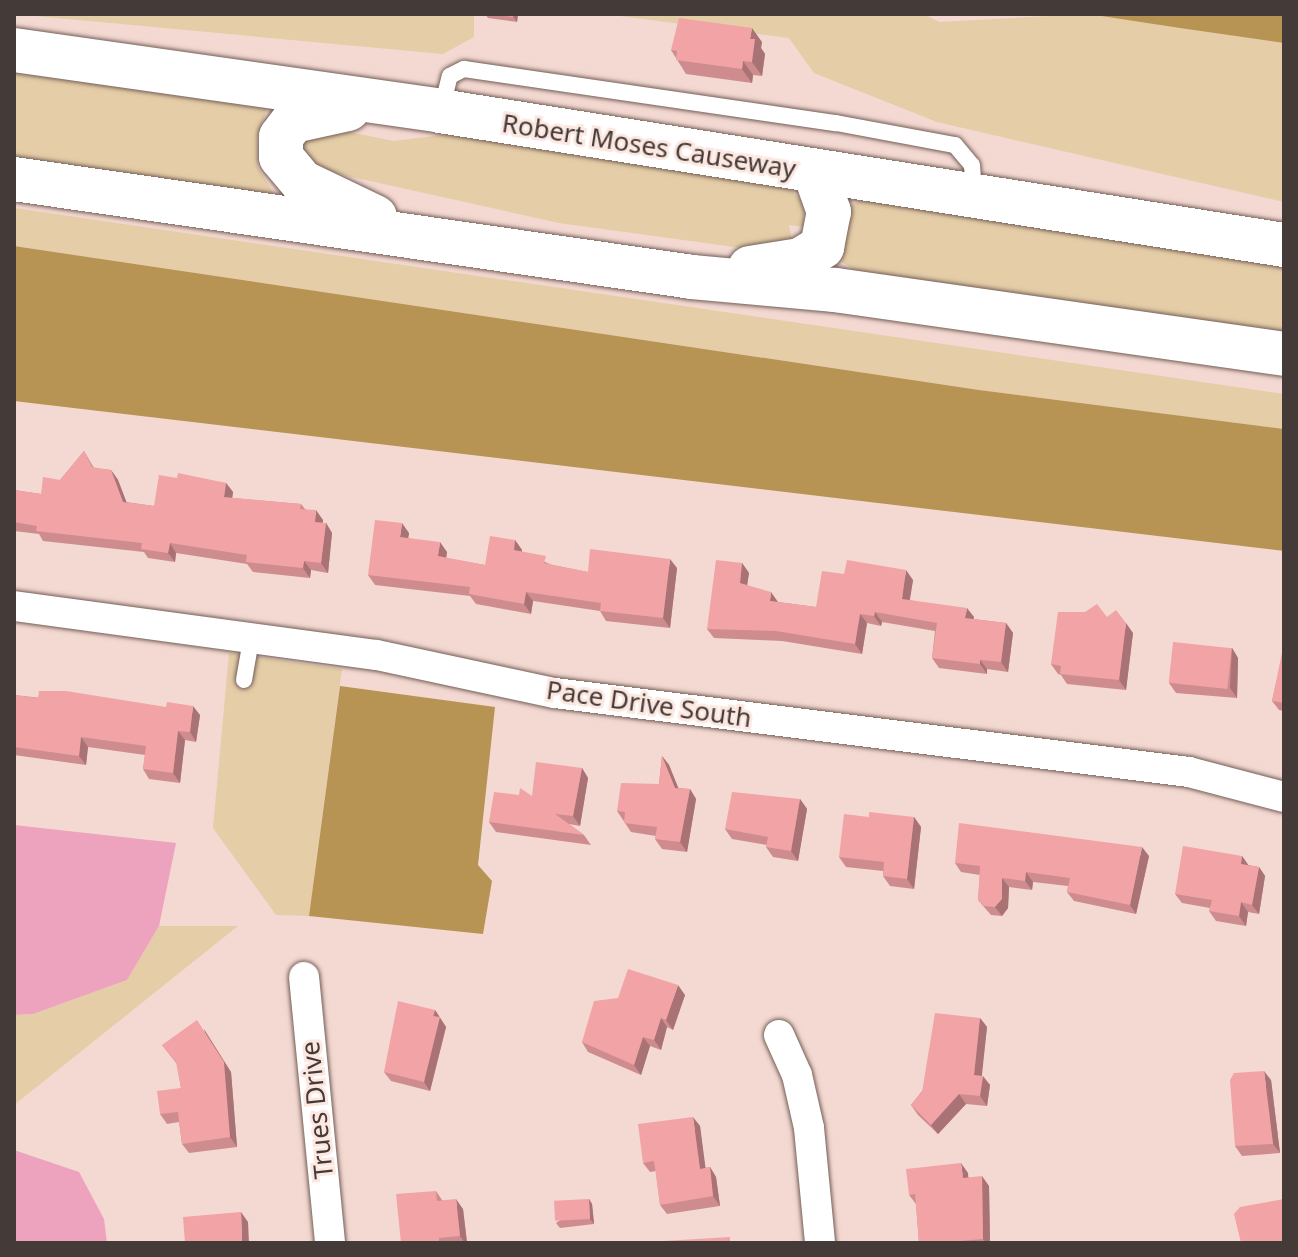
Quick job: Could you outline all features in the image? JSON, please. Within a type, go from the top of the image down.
[{"type":"highway","name":"Robert Moses Causeway","points":[[14,50],[374,105],[440,111],[815,173],[1284,245]]},
{"type":"highway","points":[[374,105],[293,121],[281,137],[281,157],[302,182],[414,236]]},
{"type":"highway","points":[[692,277],[813,255],[829,225],[815,173]]},
{"type":"highway","points":[[14,179],[692,277],[835,290],[1284,354]]},
{"type":"street","name":"Pace Drive South","points":[[14,606],[377,655],[555,693],[1189,772],[1284,797]]},
{"type":"street","name":"Trues Drive","points":[[304,977],[330,1243]]},
{"type":"street","points":[[779,1035],[797,1075],[809,1128],[820,1243]]},
{"type":"lane","points":[[440,111],[450,76],[464,69],[924,137],[955,145],[972,165],[975,197]]},
{"type":"lane","points":[[244,680],[251,640]]},
{"type":"shaded area","points":[[14,14],[474,14],[474,37],[443,54]]},
{"type":"shaded area","points":[[605,14],[924,14],[939,22],[1088,14],[1284,43],[1284,202],[937,122],[814,73],[789,38]]},
{"type":"shaded area","points":[[1088,14],[1284,14],[1284,43],[1180,28]]},
{"type":"shaded area","points":[[14,65],[269,102],[257,139],[258,167],[274,194],[14,157]]},
{"type":"shaded area","points":[[309,124],[394,141],[450,134],[784,183],[804,203],[804,227],[789,225],[793,249],[785,254],[559,223],[307,167],[296,133]]},
{"type":"shaded area","points":[[888,197],[1284,262],[1284,341],[858,272],[840,261],[842,211],[859,201]]},
{"type":"shaded area","points":[[14,208],[1284,394],[1284,429],[979,390],[14,246]]},
{"type":"shaded area","points":[[14,246],[979,390],[1284,429],[1284,551],[14,401]]},
{"type":"shaded area","points":[[229,653],[342,669],[309,916],[276,915],[213,828]]},
{"type":"shaded area","points":[[340,686],[495,707],[478,865],[492,881],[483,934],[309,916]]},
{"type":"shaded area","points":[[14,825],[176,843],[159,926],[127,980],[33,1014],[14,1015]]},
{"type":"shaded area","points":[[159,926],[238,926],[14,1105],[14,1015],[33,1014],[127,980]]},
{"type":"shaded area","points":[[14,1150],[79,1172],[104,1219],[107,1243],[14,1243]]},
{"type":"building","points":[[679,18],[752,28],[750,39],[755,39],[752,62],[743,61],[742,69],[676,60],[677,51],[671,50]]},
{"type":"building","points":[[84,451],[92,467],[111,470],[123,502],[154,506],[159,475],[177,478],[178,473],[226,483],[224,497],[301,504],[300,509],[316,510],[315,522],[326,523],[321,563],[304,561],[303,568],[246,562],[247,555],[170,543],[168,553],[141,549],[142,543],[36,531],[37,526],[14,522],[14,490],[41,494],[43,477],[60,480]]},
{"type":"building","points":[[375,520],[402,523],[400,537],[440,542],[438,556],[485,565],[490,536],[515,540],[514,550],[546,556],[544,563],[588,572],[590,549],[670,559],[663,618],[600,611],[601,603],[526,592],[524,604],[469,594],[470,587],[368,575]]},
{"type":"building","points":[[716,560],[742,563],[740,583],[771,592],[770,601],[816,607],[822,571],[844,574],[847,560],[906,570],[902,599],[967,608],[965,618],[1006,623],[1001,662],[980,660],[980,664],[932,658],[937,623],[875,612],[874,616],[860,614],[855,644],[776,631],[707,629]]},
{"type":"building","points":[[1097,604],[1107,617],[1116,610],[1126,623],[1119,680],[1060,674],[1061,666],[1051,664],[1058,612],[1085,612]]},
{"type":"building","points":[[1173,642],[1232,648],[1227,689],[1169,683]]},
{"type":"building","points":[[1284,649],[1284,703],[1272,701]]},
{"type":"building","points":[[39,691],[66,691],[166,707],[167,702],[193,706],[190,732],[178,731],[173,773],[143,769],[146,746],[81,737],[79,756],[14,747],[14,695],[38,698]]},
{"type":"building","points":[[662,756],[675,788],[690,789],[680,842],[655,839],[657,827],[624,823],[625,812],[617,811],[621,783],[659,784]]},
{"type":"building","points":[[536,762],[582,768],[573,816],[555,814],[584,835],[489,822],[494,792],[519,795],[520,788],[532,796]]},
{"type":"building","points":[[732,792],[800,799],[791,851],[766,847],[768,837],[725,829]]},
{"type":"building","points":[[869,812],[914,817],[907,879],[883,876],[884,862],[839,857],[844,814],[869,817]]},
{"type":"building","points":[[959,823],[1142,847],[1130,905],[1067,892],[1070,878],[1026,872],[1025,881],[1002,878],[1002,899],[995,907],[984,906],[978,900],[980,866],[955,863]]},
{"type":"building","points":[[1183,846],[1242,856],[1241,864],[1259,867],[1252,905],[1241,902],[1239,916],[1209,911],[1212,900],[1175,894]]},
{"type":"building","points":[[628,969],[678,985],[666,1020],[661,1018],[654,1040],[643,1037],[634,1065],[582,1042],[594,1001],[618,998]]},
{"type":"building","points":[[398,1001],[435,1010],[433,1016],[440,1017],[424,1082],[384,1072]]},
{"type":"building","points":[[935,1013],[980,1018],[974,1075],[983,1076],[980,1096],[959,1094],[931,1125],[911,1105],[922,1092]]},
{"type":"building","points":[[197,1020],[224,1062],[230,1137],[182,1144],[178,1112],[160,1114],[157,1091],[181,1088],[176,1062],[162,1045]]},
{"type":"building","points":[[1264,1071],[1273,1144],[1235,1146],[1230,1080],[1234,1073]]},
{"type":"building","points":[[693,1117],[700,1169],[710,1167],[713,1196],[660,1205],[654,1161],[643,1163],[638,1124]]},
{"type":"building","points":[[961,1163],[963,1178],[982,1176],[983,1239],[919,1243],[915,1194],[909,1195],[906,1169]]},
{"type":"building","points":[[436,1191],[437,1201],[456,1199],[460,1236],[439,1238],[439,1243],[401,1243],[396,1194]]},
{"type":"building","points":[[589,1199],[590,1219],[555,1221],[554,1201]]},
{"type":"building","points":[[1284,1199],[1284,1243],[1241,1243],[1234,1214],[1240,1207]]},
{"type":"building","points":[[241,1212],[242,1243],[185,1243],[183,1217]]},
{"type":"building","points":[[730,1237],[730,1243],[664,1243],[664,1241]]}]
